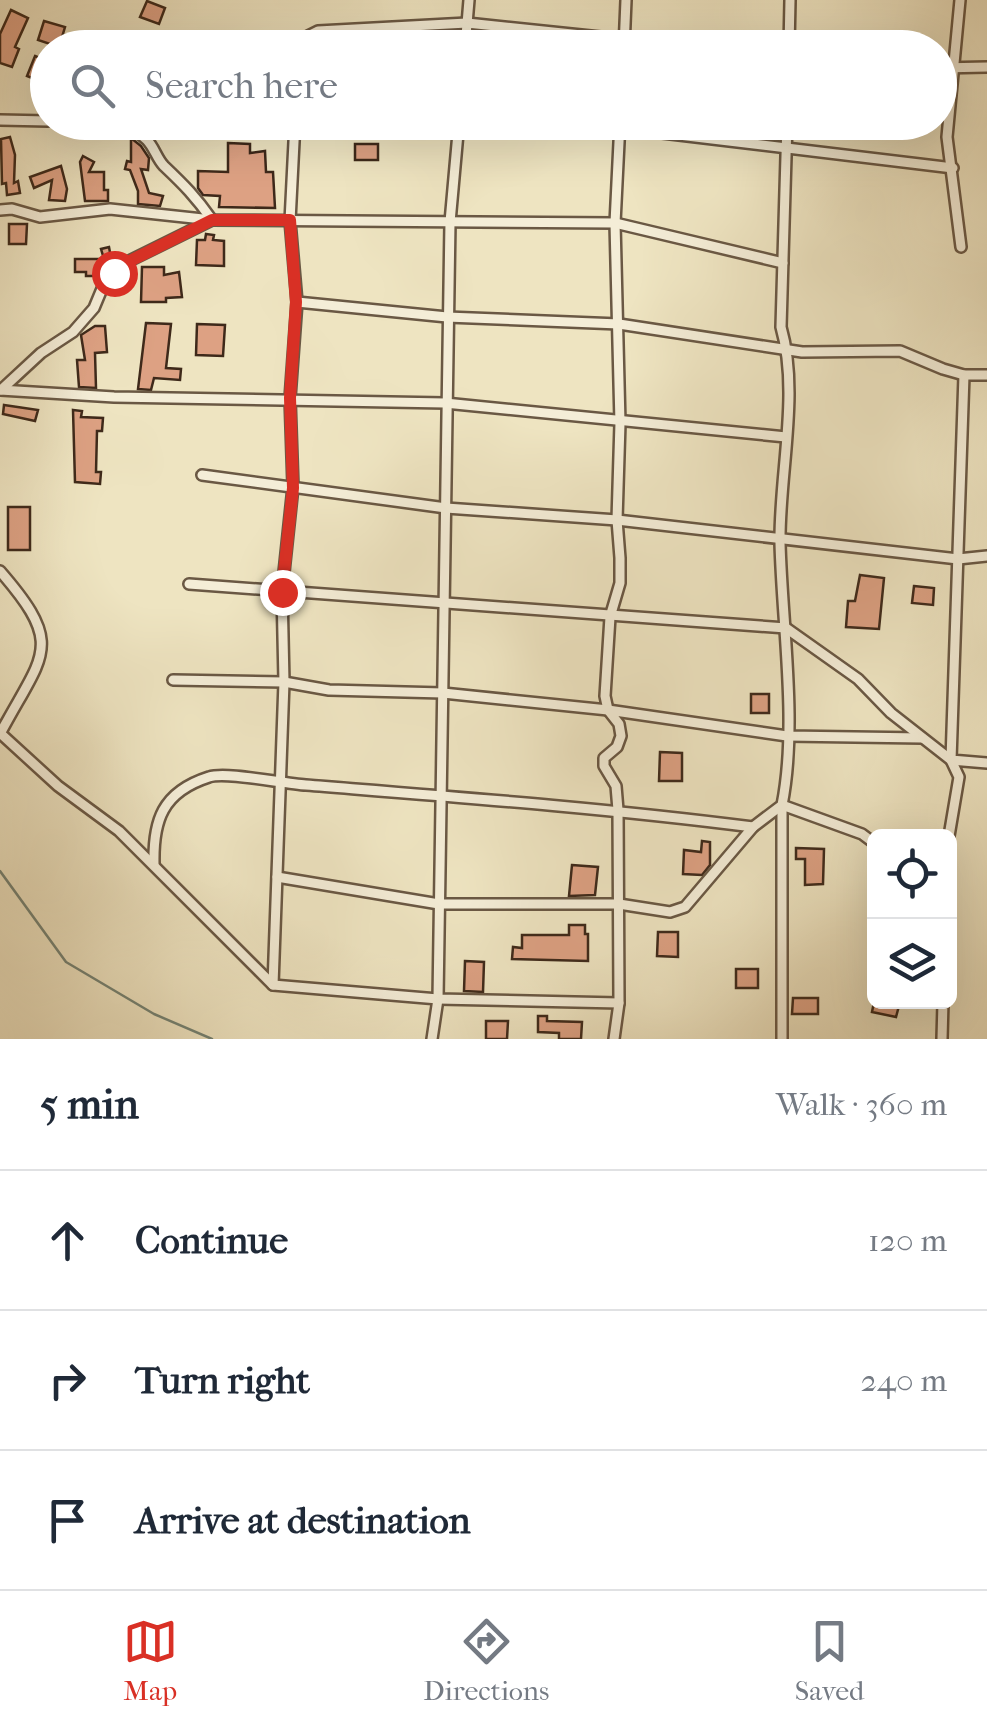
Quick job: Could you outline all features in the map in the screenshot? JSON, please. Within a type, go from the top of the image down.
[{"type":"street","points":[[466,30],[469,0]]},
{"type":"street","points":[[625,30],[626,0]]},
{"type":"street","points":[[789,30],[790,0]]},
{"type":"street","points":[[957,34],[960,0]]},
{"type":"street","points":[[339,30],[467,24],[514,30]]},
{"type":"street","points":[[957,68],[987,68]]},
{"type":"street","points":[[0,120],[30,121]]},
{"type":"street","points":[[148,140],[162,164],[191,189],[212,220]]},
{"type":"street","points":[[273,984],[284,682],[282,592],[293,488],[290,398],[296,302],[290,220],[294,140]]},
{"type":"street","points":[[432,1039],[438,999],[450,222],[457,140]]},
{"type":"street","points":[[614,1039],[619,1002],[618,810],[616,786],[604,766],[604,758],[621,736],[605,696],[610,617],[620,583],[615,223],[619,140]]},
{"type":"street","points":[[720,140],[953,168]]},
{"type":"street","points":[[782,1039],[786,628],[780,541],[787,348],[781,327],[786,140]]},
{"type":"street","points":[[948,140],[961,246]]},
{"type":"street","points":[[0,210],[12,209],[40,217],[110,209],[212,220],[615,223],[784,264]]},
{"type":"street","points":[[1,390],[41,353],[73,332],[94,308],[104,284],[128,262],[212,220]]},
{"type":"street","points":[[296,302],[448,317],[619,324],[802,352],[900,351],[964,375],[987,375]]},
{"type":"street","points":[[951,760],[964,375]]},
{"type":"street","points":[[1,390],[114,397],[445,403],[786,436]]},
{"type":"street","points":[[202,475],[446,508],[617,520],[958,559],[987,556]]},
{"type":"street","points":[[0,570],[39,621],[44,644],[0,734],[58,786],[119,831],[273,984],[438,999],[619,1002]]},
{"type":"street","points":[[189,584],[786,628],[858,679],[891,713],[951,760],[959,777],[950,829]]},
{"type":"street","points":[[173,680],[284,682],[329,690],[443,693],[608,710],[786,736],[924,738]]},
{"type":"street","points":[[951,760],[987,763]]},
{"type":"street","points":[[154,864],[153,831],[162,809],[199,781],[214,775],[618,810],[754,827]]},
{"type":"street","points":[[277,877],[439,904],[619,904],[670,912],[684,907],[754,827],[782,805]]},
{"type":"street","points":[[782,805],[867,838]]},
{"type":"street","points":[[942,1039],[943,1009]]},
{"type":"building","points":[[147,1],[165,8],[159,24],[140,17]]},
{"type":"building","points":[[11,10],[28,18],[15,47],[19,49],[12,67],[0,63],[0,34]]},
{"type":"building","points":[[44,21],[65,27],[64,30],[41,30]]},
{"type":"building","points":[[10,137],[15,155],[14,183],[18,181],[20,193],[7,195],[6,183],[2,184],[1,139]]},
{"type":"building","points":[[134,140],[149,158],[148,170],[141,169],[149,193],[163,196],[160,206],[138,204],[138,191],[130,170],[125,169],[127,161],[131,162]]},
{"type":"building","points":[[228,143],[250,144],[250,153],[265,151],[266,172],[273,172],[275,208],[219,207],[220,196],[203,195],[198,188],[198,171],[228,172]]},
{"type":"building","points":[[355,144],[378,144],[378,160],[355,160]]},
{"type":"building","points":[[83,156],[94,162],[89,172],[104,172],[108,201],[85,201],[80,162]]},
{"type":"building","points":[[61,166],[67,189],[65,201],[49,200],[52,180],[34,188],[30,177]]},
{"type":"building","points":[[9,224],[27,224],[26,244],[9,244]]},
{"type":"building","points":[[206,234],[214,235],[213,240],[224,241],[224,266],[196,265],[197,240],[205,240]]},
{"type":"building","points":[[109,247],[111,258],[107,259],[111,266],[100,276],[75,272],[75,259],[104,259],[101,249]]},
{"type":"building","points":[[142,267],[164,267],[164,275],[179,272],[182,297],[166,298],[166,302],[141,302]]},
{"type":"building","points":[[146,323],[171,324],[166,368],[181,369],[180,380],[154,378],[151,390],[138,389]]},
{"type":"building","points":[[197,324],[225,325],[223,356],[196,355]]},
{"type":"building","points":[[95,326],[105,326],[107,352],[95,353],[96,388],[79,387],[77,360],[85,360],[81,335]]},
{"type":"building","points":[[4,405],[38,410],[35,421],[3,414]]},
{"type":"building","points":[[73,410],[82,411],[81,417],[103,418],[102,431],[97,431],[96,472],[101,472],[100,484],[75,482]]},
{"type":"building","points":[[8,507],[30,507],[30,550],[8,550]]},
{"type":"building","points":[[860,575],[884,578],[879,629],[846,627],[848,601],[855,601]]},
{"type":"building","points":[[914,586],[934,588],[933,605],[912,603]]},
{"type":"building","points":[[751,694],[769,694],[769,713],[751,713]]},
{"type":"building","points":[[660,752],[682,753],[682,781],[659,781]]},
{"type":"building","points":[[702,841],[710,842],[710,865],[702,875],[683,874],[684,850],[701,852]]},
{"type":"building","points":[[796,848],[824,849],[823,884],[805,885],[805,859],[796,859]]},
{"type":"building","points":[[572,865],[598,867],[595,895],[569,896]]},
{"type":"building","points":[[569,925],[585,925],[588,961],[512,959],[513,947],[522,948],[522,935],[569,935]]},
{"type":"building","points":[[658,932],[678,932],[678,957],[657,956]]},
{"type":"building","points":[[465,961],[484,962],[483,992],[464,991]]},
{"type":"building","points":[[736,969],[758,969],[758,988],[736,988]]},
{"type":"building","points":[[793,998],[818,998],[818,1014],[792,1014]]},
{"type":"building","points":[[873,1009],[898,1009],[896,1017],[872,1012]]},
{"type":"building","points":[[538,1016],[547,1016],[547,1021],[582,1022],[581,1039],[559,1039],[559,1033],[538,1032]]},
{"type":"building","points":[[486,1021],[508,1021],[507,1039],[486,1039]]},
{"type":"waterway","points":[[0,871],[66,962],[154,1014],[212,1039]]},
{"type":"route","points":[[114,273],[128,262],[212,220],[290,220],[296,302],[290,398],[293,488],[282,592]]}]
